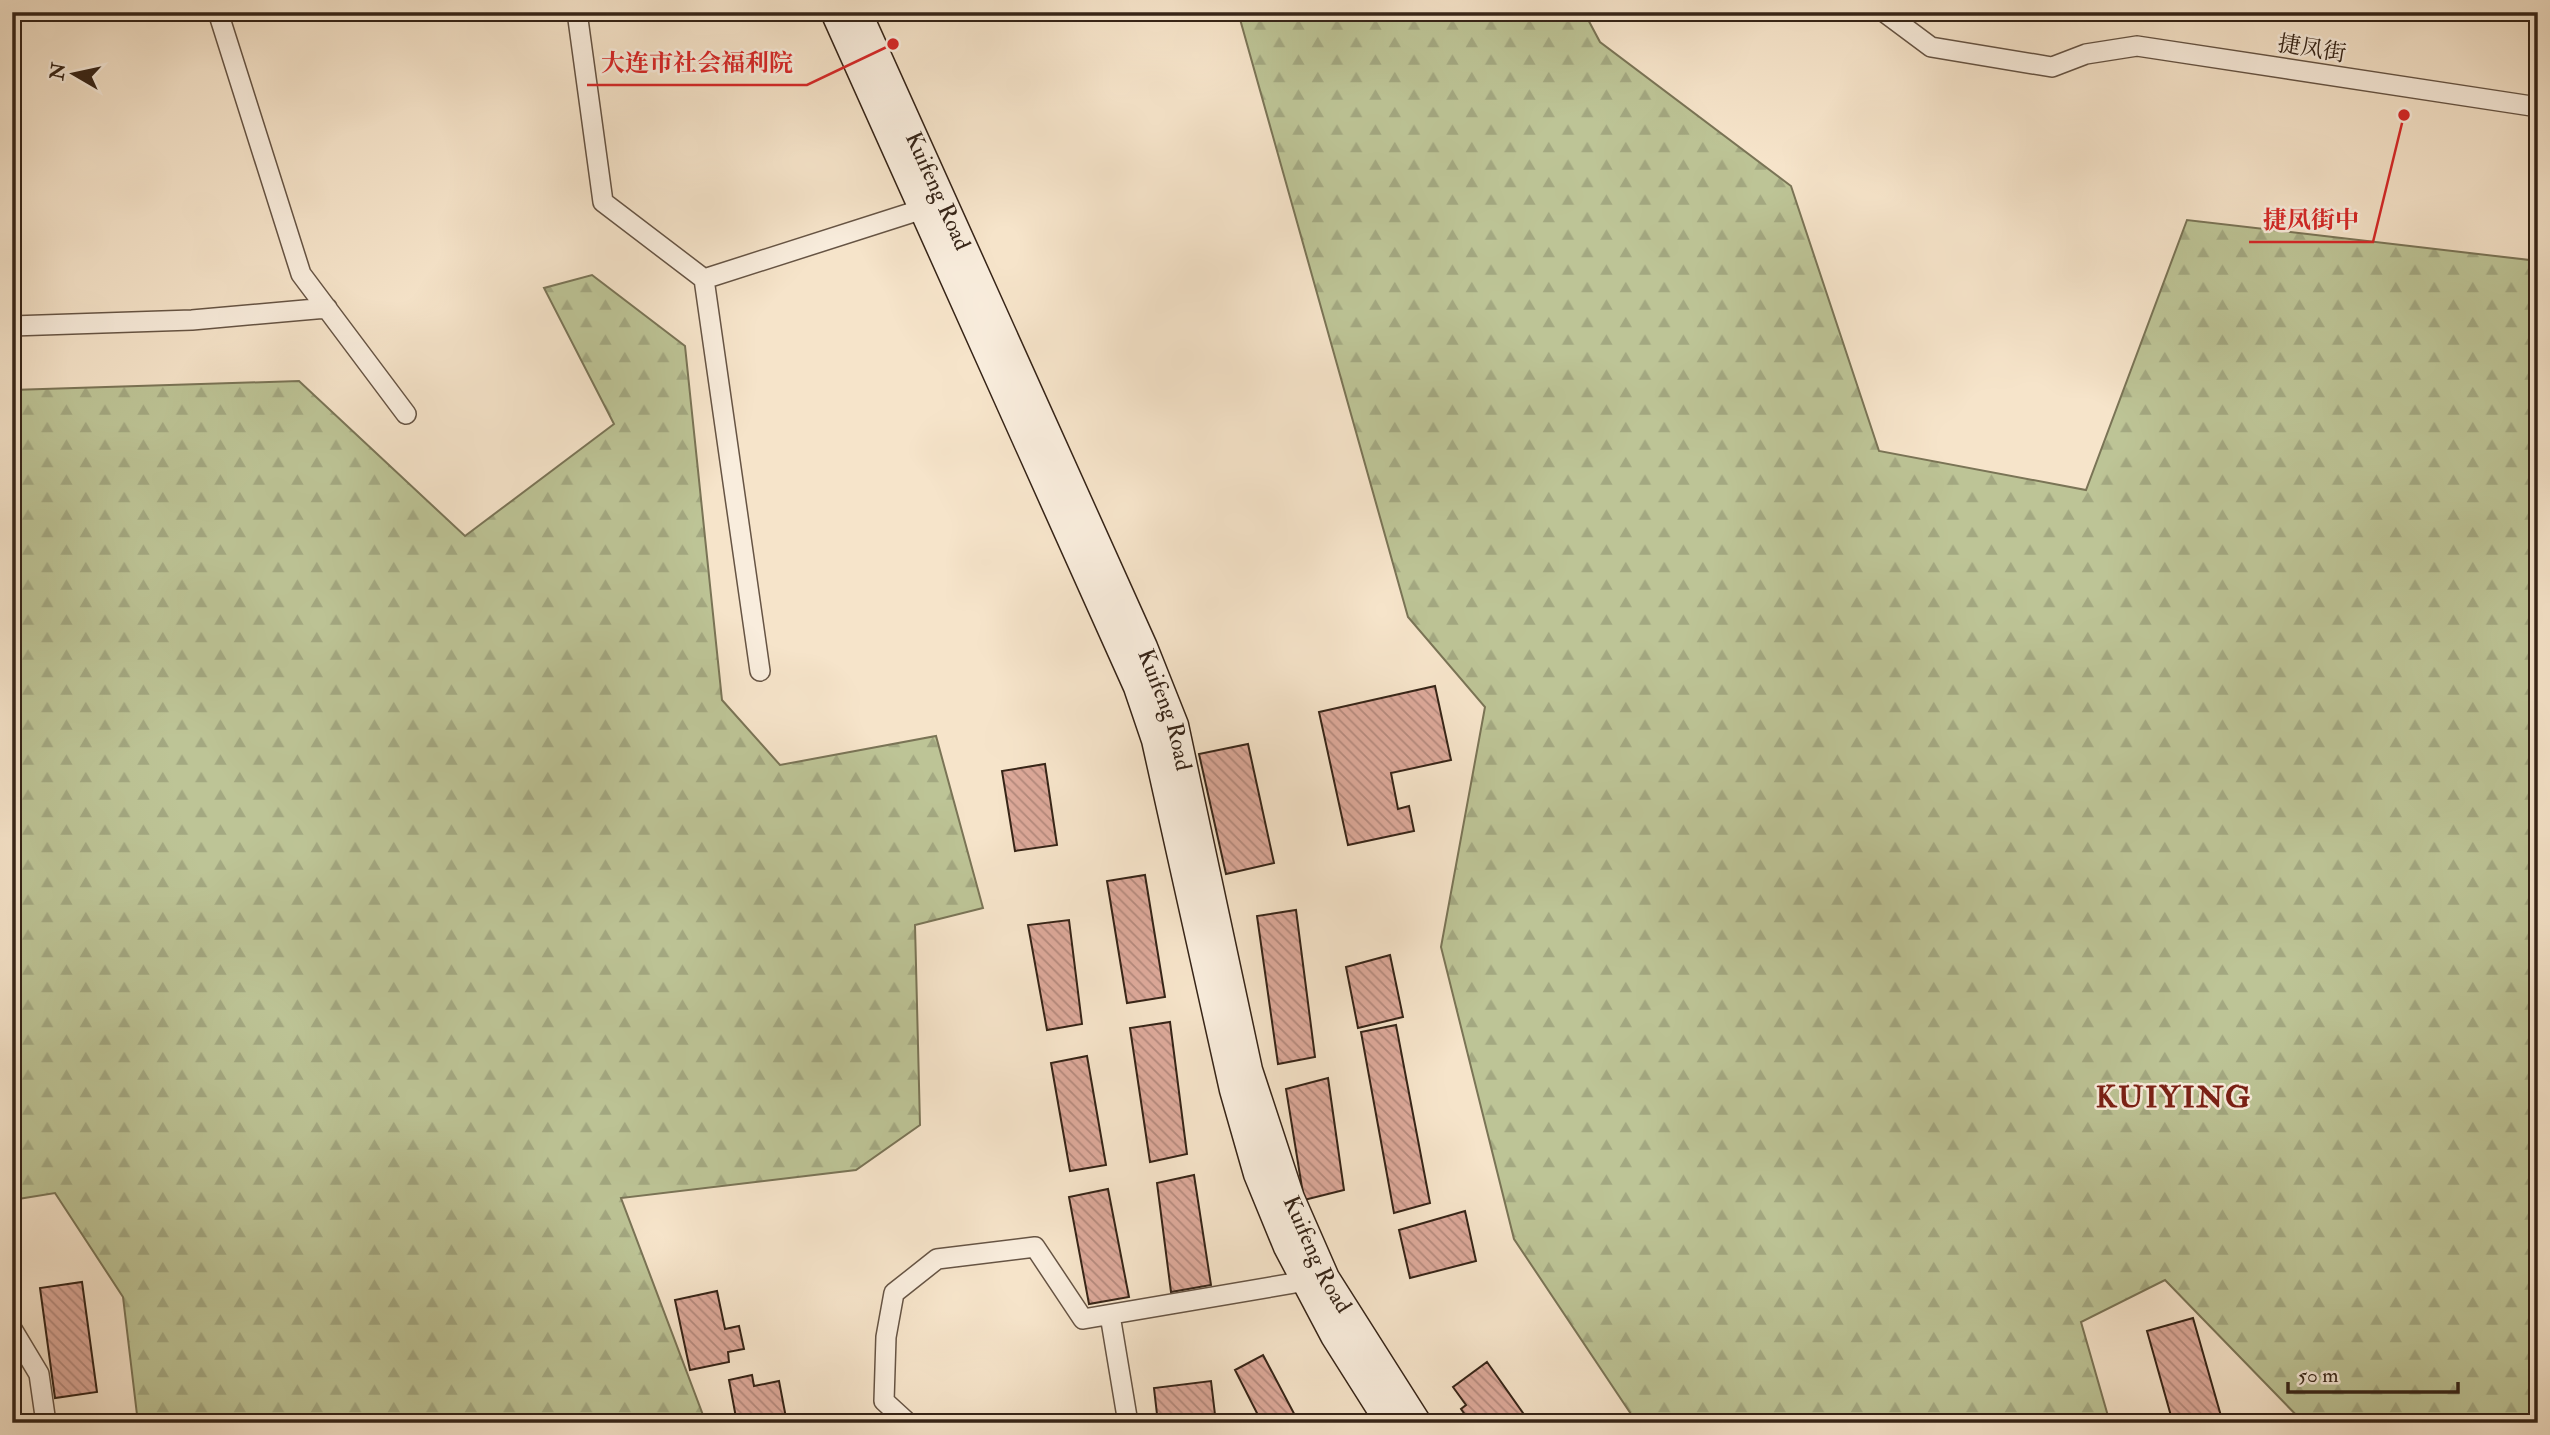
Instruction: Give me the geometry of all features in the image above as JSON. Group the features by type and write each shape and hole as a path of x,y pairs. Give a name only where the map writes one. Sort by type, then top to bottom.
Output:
{"main road":[{"name":"Kuifeng Road","path":"834,12 1137,687 1158,752 1233,1090 1257,1174 1287,1247 1316,1280 1418,1423"},
{"name":"Kuifeng Road","path":"858,12 1144,647 1175,725 1249,1070 1334,1336 1389,1423"}],"street":[{"path":"218,12 301,274 406,414"},
{"path":"577,12 603,202 704,279 760,671"},
{"name":"捷凤街","path":"1884,12 1931,47 2052,67 2086,54 2137,46 2538,107"},
{"path":"704,279 923,209"},
{"path":"12,326 192,320 327,308"},
{"path":"908,1423 884,1401 886,1336 894,1293 937,1259 1035,1247 1083,1320 1316,1280"},
{"path":"1110,1315 1128,1423"},
{"path":"12,1329 39,1374 46,1423"}],"green space":[{"path":"1238,12 1584,12 1600,42 1791,186 1879,451 2086,490 2187,220 2538,261 2538,1423 2304,1423 2165,1280 2081,1322 2110,1423 1637,1423 1514,1239 1441,947 1485,707 1408,617"},
{"path":"592,275 685,346 722,700 780,765 936,736 983,908 915,925 920,1125 856,1170 621,1198 706,1423 138,1423 123,1297 55,1193 12,1200 12,390 299,381 465,536 614,424 544,288"}],"building":[{"path":"1435,686 1451,760 1391,773 1398,809 1409,806 1414,831 1348,845 1319,712"},
{"path":"1248,744 1274,863 1226,874 1199,754"},
{"path":"1045,764 1057,845 1015,851 1002,771"},
{"path":"1145,875 1165,997 1127,1003 1107,881"},
{"path":"1296,910 1315,1057 1278,1064 1257,916"},
{"path":"1069,920 1082,1024 1047,1030 1028,925"},
{"path":"1390,955 1403,1017 1358,1028 1346,967"},
{"path":"1170,1022 1187,1154 1150,1162 1130,1028"},
{"path":"1396,1025 1430,1203 1394,1213 1361,1032"},
{"path":"1087,1056 1106,1165 1070,1171 1051,1063"},
{"path":"1328,1078 1344,1190 1304,1200 1286,1089"},
{"path":"1194,1175 1211,1285 1171,1292 1157,1183"},
{"path":"1108,1189 1129,1297 1089,1304 1069,1197"},
{"path":"1465,1211 1476,1261 1410,1278 1399,1230"},
{"path":"82,1282 97,1392 55,1398 40,1288"},
{"path":"717,1291 725,1329 739,1326 744,1349 728,1352 729,1362 690,1370 675,1300"},
{"path":"2193,1318 2223,1423 2173,1423 2147,1331"},
{"path":"1263,1355 1299,1423 1262,1423 1235,1370"},
{"path":"1487,1362 1530,1423 1471,1423 1461,1409 1466,1405 1453,1387"},
{"path":"752,1375 754,1386 779,1381 787,1423 737,1423 729,1380"},
{"path":"1211,1381 1216,1423 1158,1423 1154,1388"}],"place":[{"name":"大连市社会福利院","path":"893,44"},
{"name":"捷凤街中","path":"2404,115"}],"district":[{"name":"KUIYING","path":"2174,1097"}]}
